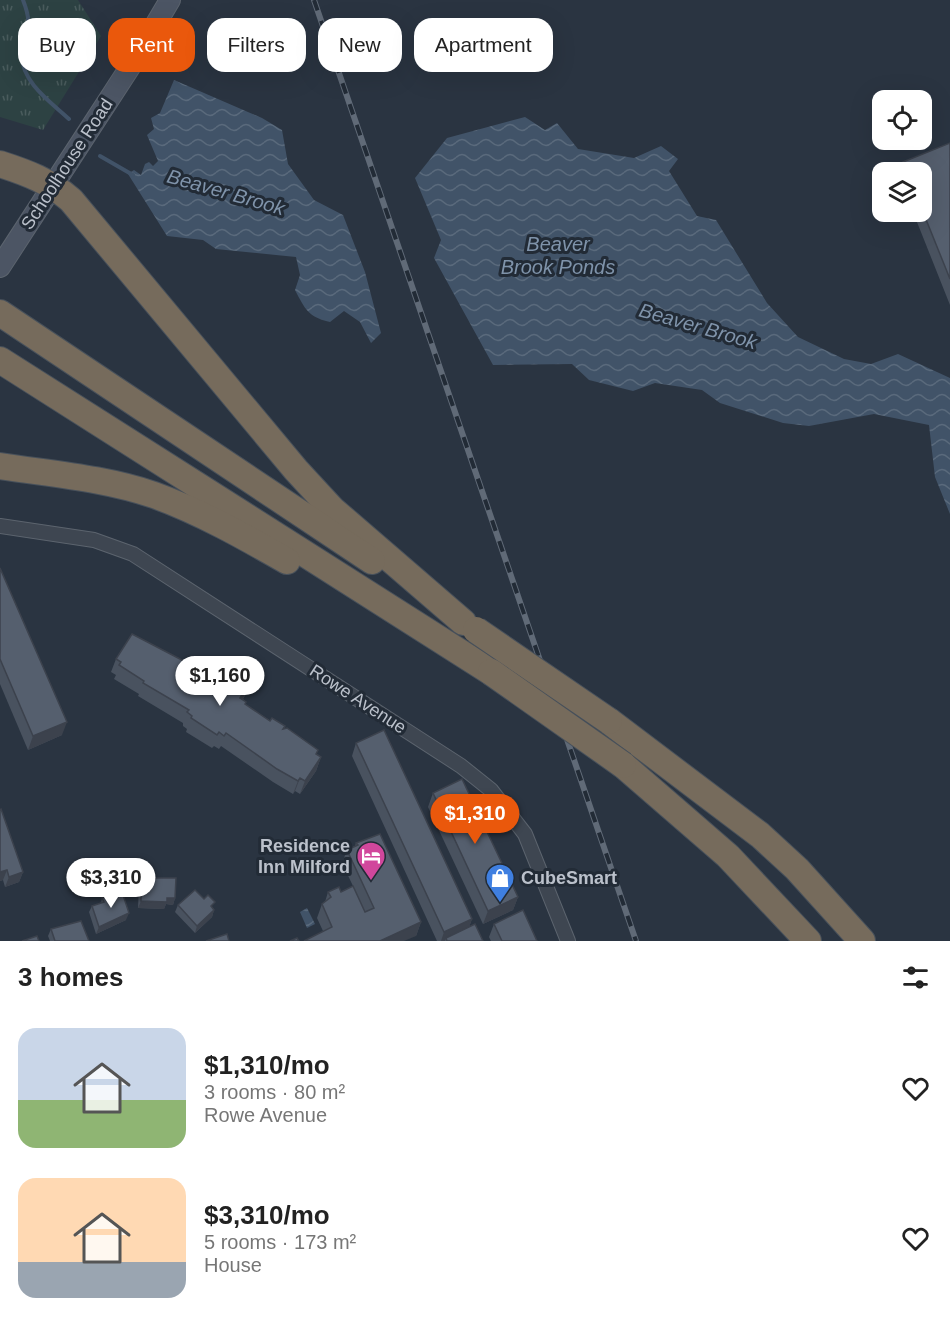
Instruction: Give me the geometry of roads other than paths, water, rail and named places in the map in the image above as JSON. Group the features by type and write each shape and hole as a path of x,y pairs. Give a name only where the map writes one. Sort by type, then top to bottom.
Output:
{"highway":[{"path":"0,164 34,174 54,185 71,200 324,501 470,626"},
{"path":"7,318 609,721 760,835 797,869 862,941"},
{"path":"0,360 491,672 623,765 728,856 808,941"},
{"path":"0,466 100,481 154,495 224,527 354,598 444,642"},
{"path":"609,721 717,811 785,879 841,941"},
{"path":"623,765 766,914 787,941"}],"main road":[{"name":"Schoolhouse Road","path":"0,267 170,0"}],"street":[{"name":"Rowe Avenue","path":"0,526 94,540 133,554 460,766 491,790 525,834 568,941"}],"water":[{"path":"174,80 262,118 282,130 288,164 314,200 343,215 365,272 381,333 371,343 360,322 344,311 330,322 317,318 308,311 295,290 300,275 296,257 216,249 203,240 167,236 128,174 134,170 141,175 145,164 149,162 153,166 158,161 147,135 154,129 151,118 160,113"},
{"name":"Beaver Brook Ponds","path":"525,117 545,130 557,123 578,149 634,158 661,146 678,159 669,171 697,216 716,220 767,303 798,337 844,359 871,364 898,354 950,378 950,514 935,477 929,425 874,414 809,426 783,423 720,403 702,390 655,383 633,391 589,380 572,364 493,365 434,258 441,240 415,178 447,138"},
{"path":"307,908 315,924 307,928 300,912"}],"waterway":[{"name":"Beaver Brook","path":"23,0 28,18 22,55 23,65 32,83 69,119"},
{"name":"Beaver Brook","path":"100,156 133,175"}],"railway":[{"path":"314,0 636,941"}],"place":[{"name":"Residence Inn Milford","path":"371,882"},
{"name":"CubeSmart","path":"500,904"}]}
